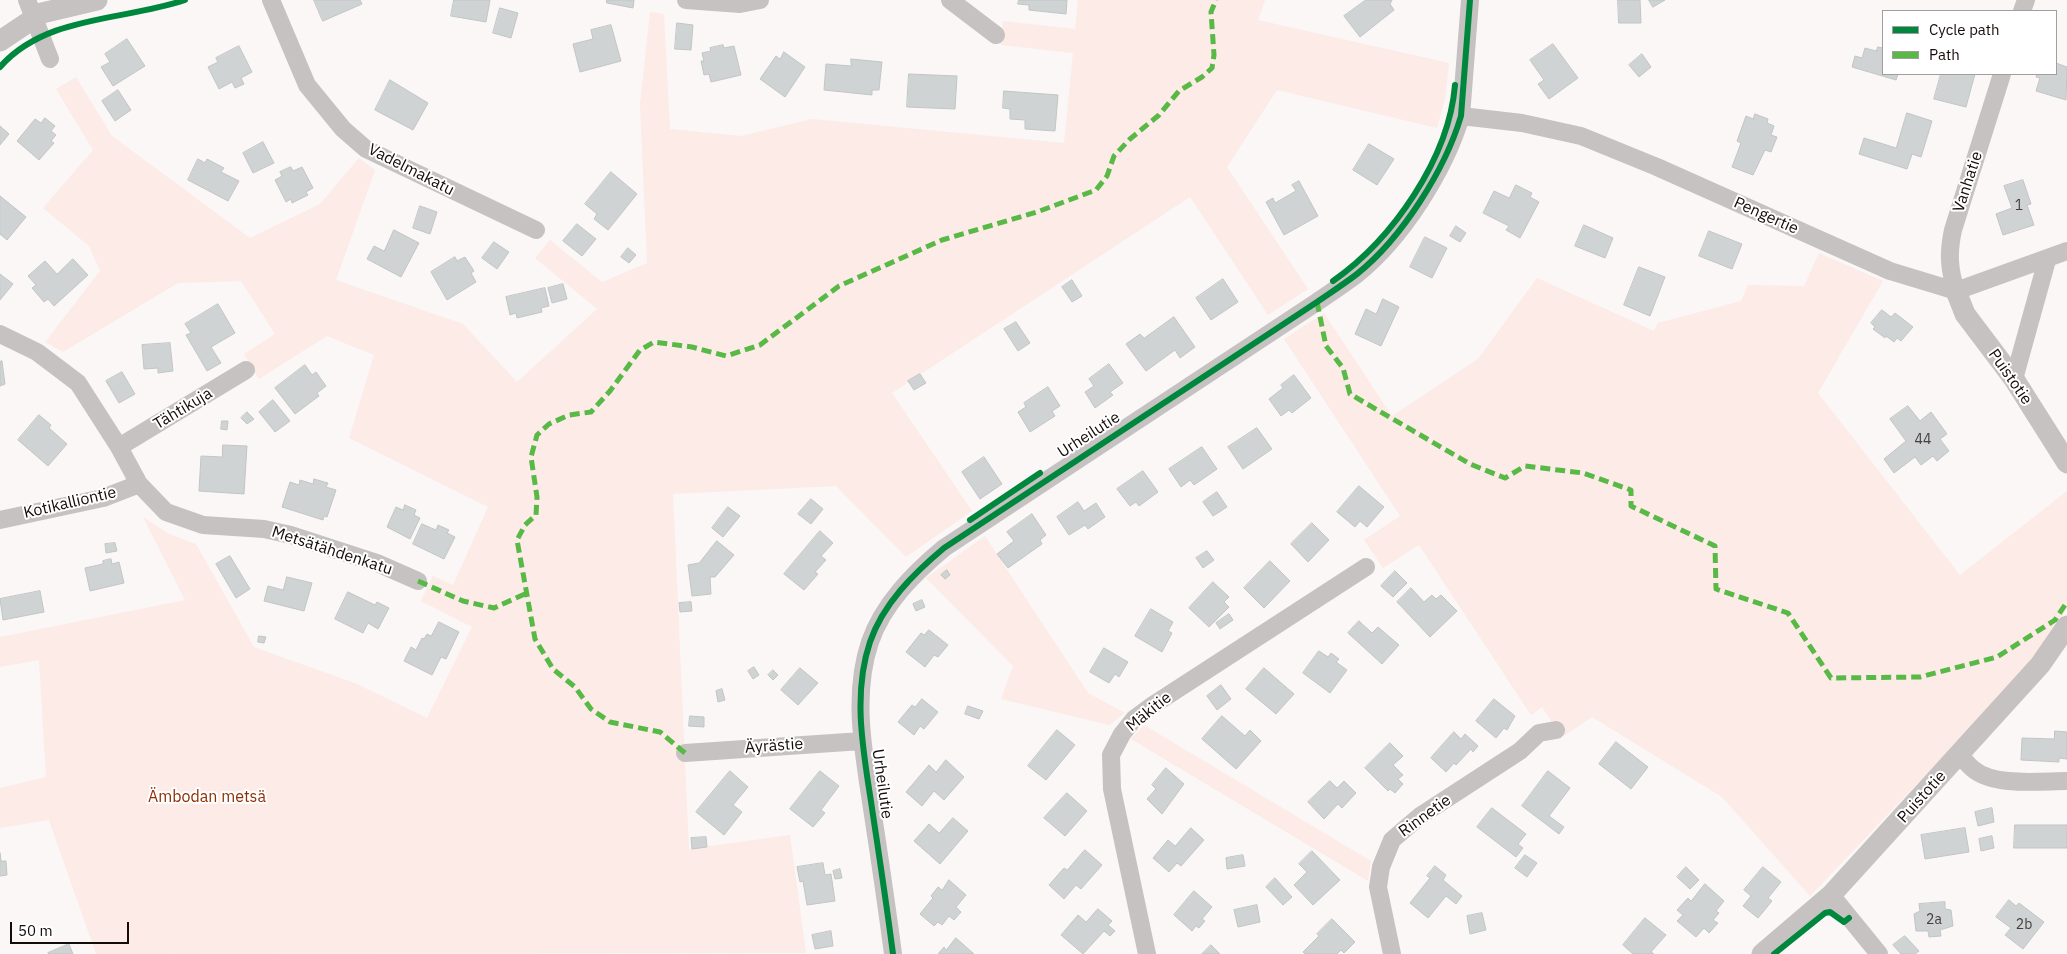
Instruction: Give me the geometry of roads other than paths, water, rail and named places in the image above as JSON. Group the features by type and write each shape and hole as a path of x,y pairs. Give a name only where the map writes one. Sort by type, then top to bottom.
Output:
{"street":[{"path":"30,9 42,13 97,0"},
{"name":"Vadelmakatu","path":"271,0 307,85 348,134 366,149 406,170 536,230"},
{"path":"686,0 740,4 760,0"},
{"path":"950,0 996,35"},
{"name":"Urheilutie","path":"893,954 862,741 862,674 870,642 884,613 918,570 977,524 1358,273 1382,250 1423,194 1453,139 1461,116 1470,0"},
{"path":"0,41 30,9"},
{"path":"30,9 50,59"},
{"name":"Vanhatie","path":"1956,291 1950,271 1948,252 1953,230 2002,75"},
{"name":"Pengertie","path":"1461,116 1522,123 1581,136 1657,167 1890,271 1956,291"},
{"path":"1956,291 2047,260 2067,251"},
{"path":"2014,379 2047,260"},
{"name":"Puistotie","path":"1956,291 1965,314 2014,379 2067,463"},
{"name":"Metsätähdenkatu","path":"0,334 37,352 78,383 119,447 139,484 166,512 203,525 264,529 291,534 377,563 418,581"},
{"name":"Tähtikuja","path":"119,447 246,370"},
{"name":"Kotikalliontie","path":"0,520 103,498 139,484"},
{"name":"Mäkitie","path":"1147,954 1112,789 1111,755 1122,734 1134,719 1153,705 1366,567"},
{"name":"Puistotie","path":"1762,954 1832,894 2040,665 2067,626"},
{"name":"Rinnetie","path":"1392,954 1378,887 1381,867 1392,840 1420,816 1520,751 1539,733 1556,730"},
{"name":"Äyrästie","path":"685,753 862,741"},
{"path":"1960,755 1974,770 1988,777 2010,781 2067,781"},
{"path":"1832,894 1879,954"}],"park label":[{"name":"Ämbodan metsä","path":"207,797"}]}
